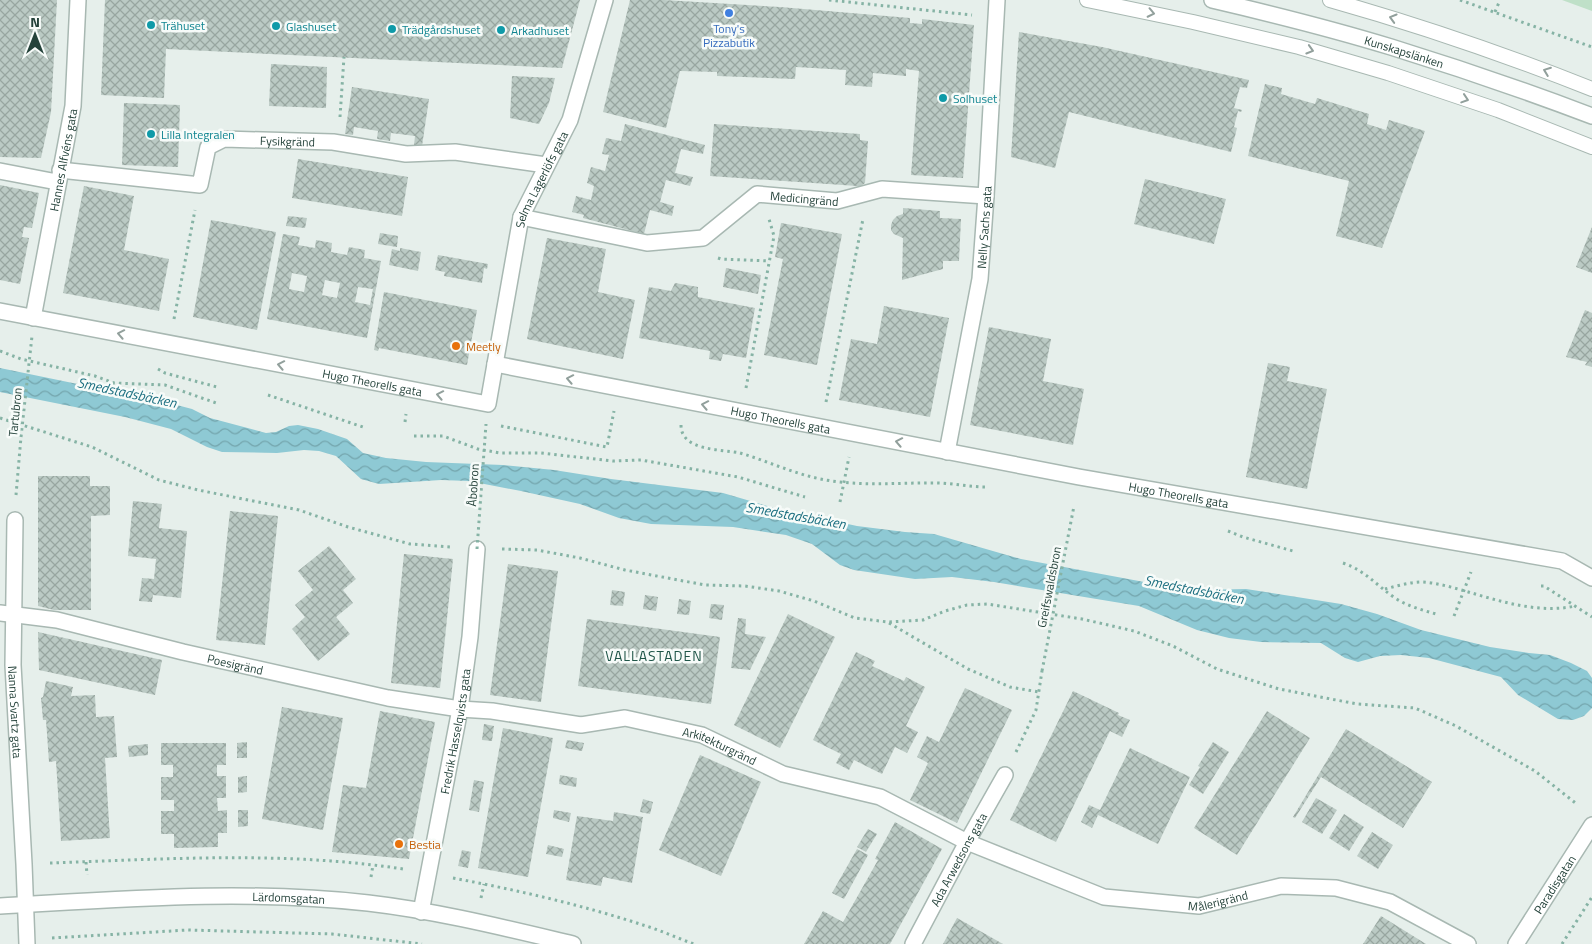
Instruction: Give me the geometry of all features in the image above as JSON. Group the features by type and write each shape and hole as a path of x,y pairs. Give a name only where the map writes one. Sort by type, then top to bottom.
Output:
{"street":[{"name":"Hannes Alfvéns gata","path":"33,318 73,106 78,0"},
{"name":"Selma Lagerlöfs gata","path":"495,364 521,217 570,120 605,0"},
{"name":"Nelly Sachs gata","path":"947,452 980,279 997,0"},
{"name":"Kunskapslänken","path":"1212,0 1390,46 1506,84 1592,116"},
{"name":"Fysikgränd","path":"200,185 208,147 224,139 339,143 406,154 455,152 546,165"},
{"path":"0,171 200,185"},
{"name":"Medicingränd","path":"703,238 757,194 837,201 882,189 986,196"},
{"path":"521,217 648,243 703,238"},
{"name":"Hugo Theorells gata","path":"0,311 488,404 495,364 1079,478 1562,561 1592,578"},
{"name":"Nanna Svartz gata","path":"15,520 7,613 13,665 27,942"},
{"name":"Fredrik Hasselqvists gata","path":"422,912 460,709 470,637 472,548"},
{"name":"Poesigränd","path":"7,613 57,620 183,652 388,698 460,709"},
{"name":"Arkitekturgränd","path":"460,709 492,711 581,725 625,718 702,735 784,774 880,797 967,842"},
{"name":"Ada Arwedsons gata","path":"913,944 1005,775"},
{"name":"Paradisgatan","path":"1516,944 1592,825"},
{"name":"Målerigränd","path":"967,842 1104,898 1199,906 1281,886 1336,888 1390,902 1468,944"},
{"name":"Lärdomsgatan","path":"0,906 172,896 263,896 367,903 510,929 573,944"}],"lane":[{"path":"1087,0 1300,47 1498,110 1592,147"},
{"path":"1330,0 1398,20 1499,54 1592,89"}],"path":[{"path":"829,0 996,17"},
{"path":"1460,0 1592,47"},
{"path":"1495,12 1500,0"},
{"path":"339,143 344,57"},
{"path":"169,343 200,185"},
{"path":"821,427 869,193"},
{"path":"742,412 774,236 767,212 757,194"},
{"path":"703,238 711,254 722,259 769,261"},
{"name":"Tartubron","path":"15,520 17,469 32,336"},
{"path":"0,351 21,359 95,376 114,384 164,385 219,404"},
{"path":"156,368 164,373 217,387"},
{"path":"268,395 363,427"},
{"name":"Åbobron","path":"472,548 486,424 607,446 615,406"},
{"path":"0,418 92,446 158,480 299,510 348,527 410,544 458,547"},
{"path":"680,419 681,432 685,439 695,445 739,453 812,477 844,483 943,483 979,487 992,486"},
{"path":"414,436 444,436 478,449 500,453 541,453 613,461 641,460 738,478 805,497"},
{"path":"840,502 850,452"},
{"name":"Greifswaldsbron","path":"1005,775 1036,710 1074,506"},
{"path":"1227,530 1243,537 1293,551"},
{"path":"472,548 537,550 705,585 745,586 779,591 814,601 855,618 888,622 923,620 967,605 986,604 1082,619 1134,631 1173,646 1217,669 1279,689 1357,704 1415,708 1456,726 1535,771 1585,810"},
{"path":"1343,563 1360,570 1394,597 1406,604 1436,614"},
{"path":"1454,616 1471,572"},
{"path":"1385,589 1422,582 1439,584 1531,606 1562,609 1575,606"},
{"path":"888,622 968,669 1010,687 1039,692"},
{"path":"1562,944 1592,898"},
{"path":"27,942 188,930 332,934 422,944"}],"green space":[{"path":"1562,0 1592,0 1592,11"}],"water":[{"name":"Smedstadsbäcken","path":"0,368 92,387 112,395 122,394 173,404 192,409 210,418 266,433 298,425 318,429 347,439 363,453 386,458 554,470 723,493 774,508 857,526 934,534 1021,559 1171,587 1198,590 1246,589 1341,604 1377,614 1421,630 1490,647 1550,655 1571,663 1587,671 1592,678 1592,708 1584,716 1573,720 1558,719 1518,695 1501,677 1429,658 1401,655 1380,656 1358,662 1345,658 1321,643 1261,642 1229,638 1197,630 1139,606 994,582 952,577 915,579 854,570 840,565 812,544 786,535 733,527 651,524 619,518 580,504 469,481 441,480 379,484 361,479 336,456 319,451 304,450 277,453 222,452 207,447 171,429 125,417 0,392"}],"building":[{"path":"0,0 57,0 51,112 41,158 0,157"},
{"path":"105,0 580,0 562,68 166,49 164,98 101,95"},
{"path":"630,0 664,0 780,7 910,18 910,23 922,24 922,19 974,25 963,178 911,175 919,71 906,69 906,76 873,73 872,87 845,85 846,70 796,67 795,79 717,76 717,72 680,71 666,128 603,112"},
{"path":"1019,32 1102,47 1249,80 1247,88 1240,87 1234,108 1242,110 1241,112 1238,111 1234,127 1237,128 1231,152 1069,112 1055,168 1011,157"},
{"path":"271,64 327,67 326,108 269,106"},
{"path":"512,76 555,78 549,103 539,124 510,118"},
{"path":"1265,84 1282,88 1281,94 1315,104 1317,98 1369,114 1367,124 1386,130 1389,120 1425,131 1382,248 1336,236 1349,181 1248,156"},
{"path":"352,87 429,99 422,146 414,145 415,136 391,133 390,141 377,139 378,131 354,127 353,135 345,134"},
{"name":"Lilla Integralen","path":"124,103 180,105 178,167 122,165"},
{"path":"625,124 705,145 703,154 681,149 675,173 693,177 690,186 666,180 660,202 674,206 672,216 650,210 644,234 583,218 584,215 572,212 576,196 591,200 594,186 587,183 591,167 605,171 609,155 602,154 606,138 621,141"},
{"path":"714,124 860,134 860,140 868,141 865,183 857,186 710,176"},
{"path":"298,159 408,177 402,216 292,198"},
{"path":"1145,179 1226,199 1214,244 1134,224"},
{"path":"0,185 39,193 32,228 24,227 22,237 29,238 20,284 0,280"},
{"path":"84,186 134,196 124,250 169,259 159,311 63,293"},
{"path":"903,208 940,211 940,218 961,219 959,261 943,261 943,269 902,280 903,238 894,234 891,230 891,225 897,216 903,214"},
{"path":"288,216 307,218 305,228 286,226"},
{"path":"211,220 276,232 257,330 193,317"},
{"path":"781,223 842,234 817,365 764,355 783,259 775,257"},
{"path":"1592,227 1592,273 1576,267"},
{"path":"380,233 398,236 397,247 378,244"},
{"path":"283,234 300,237 298,245 315,248 316,240 332,243 331,252 347,255 349,247 365,250 364,258 381,261 367,338 267,319","holes":["292,273 307,276 304,292 289,289","325,280 340,283 337,298 322,295","358,287 373,289 370,305 355,302"]},
{"path":"547,238 606,249 598,292 635,300 623,359 527,339"},
{"path":"400,248 421,252 418,271 389,265 392,249 400,251"},
{"path":"438,255 488,264 487,269 484,268 482,283 444,276 445,272 435,270"},
{"path":"726,268 761,275 758,294 723,287"},
{"path":"675,283 698,287 698,297 755,308 746,358 723,354 721,361 709,359 710,351 639,338 649,287 671,291"},
{"path":"384,292 477,310 467,365 379,348 378,351 374,350"},
{"path":"884,306 949,318 930,417 839,400 851,339 877,344"},
{"path":"1585,310 1592,313 1592,367 1585,365 1587,362 1566,357"},
{"path":"989,327 1051,339 1043,381 1084,389 1073,445 970,425"},
{"path":"1268,363 1290,367 1287,381 1327,389 1307,489 1246,477"},
{"path":"38,476 90,476 90,486 110,486 110,515 91,516 91,610 54,610 38,606"},
{"path":"133,501 162,504 159,528 187,531 181,598 153,595 152,602 139,601 142,578 154,579 156,559 128,556"},
{"path":"230,511 278,516 265,645 216,640"},
{"path":"329,546 356,579 343,590 353,603 336,617 350,634 318,661 292,629 305,617 295,605 313,590 298,571"},
{"path":"404,554 453,559 440,688 391,683"},
{"path":"508,564 558,571 541,702 490,695"},
{"path":"612,590 625,592 623,606 610,605"},
{"path":"645,595 658,597 656,611 643,609"},
{"path":"679,599 691,601 689,615 677,614"},
{"path":"711,604 724,605 722,620 709,618"},
{"path":"788,614 835,637 780,748 734,725"},
{"path":"738,618 746,619 745,634 766,637 750,670 731,668"},
{"path":"587,619 720,637 711,704 578,686"},
{"path":"38,632 162,660 155,695 39,670"},
{"path":"856,652 875,661 872,666 904,681 906,677 925,687 906,726 918,732 907,753 895,747 882,774 854,760 849,770 836,763 841,754 813,740"},
{"path":"46,681 73,687 71,696 95,695 96,717 114,716 117,757 105,758 110,838 61,841 56,761 49,762 46,720 43,720 41,698 43,697"},
{"path":"965,688 1012,710 957,823 910,800 928,763 917,757 927,736 939,742"},
{"path":"1073,691 1130,720 1122,737 1110,731 1056,842 1010,820"},
{"path":"282,707 343,718 323,830 262,819"},
{"path":"380,711 435,722 409,859 332,852 343,785 366,788"},
{"path":"1267,711 1310,738 1237,855 1194,828"},
{"path":"484,724 494,726 492,741 482,740"},
{"path":"503,728 553,738 528,877 478,868"},
{"path":"1346,729 1432,782 1403,828 1321,777 1295,818 1293,817"},
{"path":"567,740 584,743 582,751 565,748"},
{"path":"247,742 247,758 237,758 237,743"},
{"path":"1213,742 1229,752 1203,794 1189,785"},
{"path":"161,743 226,743 226,765 217,765 217,776 226,776 226,798 217,798 218,811 227,810 227,833 218,833 218,847 174,848 174,834 161,834 161,811 174,811 174,800 161,800 161,777 173,777 173,765 161,765"},
{"path":"148,744 148,755 129,757 128,746"},
{"path":"1130,748 1190,777 1158,844 1098,815 1092,828 1081,822 1089,805 1100,810"},
{"path":"700,755 761,782 721,876 659,850"},
{"path":"560,775 577,778 576,787 559,784"},
{"path":"247,776 247,792 238,793 238,777"},
{"path":"474,780 484,782 479,812 469,810"},
{"path":"1316,798 1337,810 1322,834 1302,822"},
{"path":"643,799 653,802 650,814 640,812"},
{"path":"238,810 248,810 248,826 238,827"},
{"path":"554,810 571,813 569,822 553,818"},
{"path":"614,812 643,817 632,883 603,877 601,886 566,880 577,816 613,821"},
{"path":"1344,814 1364,827 1349,851 1329,838"},
{"path":"895,822 942,849 890,944 804,944 823,911 843,922 878,860 875,859"},
{"path":"868,829 877,834 866,852 857,847"},
{"path":"1372,832 1393,845 1378,869 1357,856"},
{"path":"548,845 564,849 562,857 546,854"},
{"path":"857,849 868,855 844,899 832,893"},
{"path":"462,850 471,852 468,868 458,866"},
{"path":"1381,916 1426,944 1363,944"},
{"path":"957,918 1003,944 943,944"}],"place":[{"name":"Tony's Pizzabutik","path":"729,13"},
{"name":"Trähuset","path":"151,25"},
{"name":"Glashuset","path":"276,26"},
{"name":"Trädgårdshuset","path":"392,29"},
{"name":"Arkadhuset","path":"501,30"},
{"name":"Solhuset","path":"943,98"},
{"name":"Lilla Integralen","path":"151,134"},
{"name":"Meetly","path":"456,346"},
{"name":"Bestia","path":"399,844"}],"district":[{"name":"VALLASTADEN","path":"654,655"}]}
